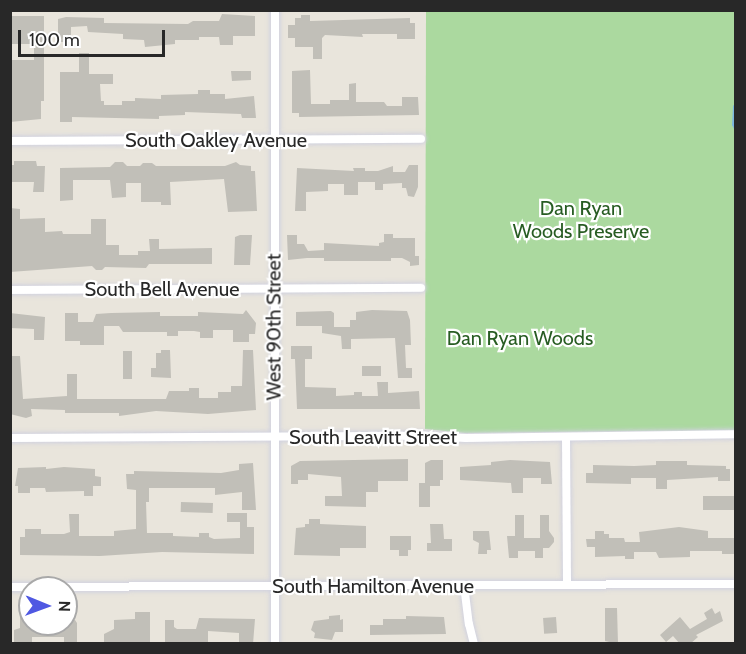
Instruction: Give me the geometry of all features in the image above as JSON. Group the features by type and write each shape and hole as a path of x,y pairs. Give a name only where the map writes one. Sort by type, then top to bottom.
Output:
{"street":[{"name":"West 90th Street","path":"275,10 273,289 275,644"},
{"name":"South Oakley Avenue","path":"10,141 421,139"},
{"name":"South Bell Avenue","path":"10,290 421,288"},
{"name":"South Leavitt Street","path":"10,438 735,434"},
{"path":"566,436 567,585"},
{"name":"South Hamilton Avenue","path":"10,587 735,584"},
{"path":"464,585 474,644"}],"green space":[{"name":"Dan Ryan Woods Preserve","path":"426,11 735,11 735,430 465,433 425,429"}],"building":[{"path":"222,14 255,16 255,36 233,36 233,45 220,45 219,37 199,37 199,40 175,40 175,44 145,47 144,40 123,39 123,34 88,32 87,26 71,27 71,42 58,42 58,19 66,17 104,18 104,23 188,24 193,21 219,21"},
{"path":"301,15 310,15 310,21 410,18 410,23 415,23 415,39 397,39 397,34 362,34 363,37 325,35 322,38 322,59 313,59 313,47 295,47 295,38 288,38 288,25 295,25 295,18 301,18"},
{"path":"10,16 44,16 44,101 41,101 41,119 10,122 10,60 34,60 34,44 10,44"},
{"path":"79,53 89,53 89,74 113,74 113,84 100,84 101,101 104,101 104,105 122,105 122,101 135,101 135,98 161,99 161,95 198,94 198,90 210,90 210,94 225,94 225,99 254,96 256,118 242,118 241,114 185,112 185,115 159,116 159,119 72,117 72,122 60,122 60,72 79,72"},
{"path":"310,70 311,104 330,104 330,100 349,100 349,84 356,83 356,102 384,102 387,106 402,106 402,97 418,97 419,115 299,117 299,113 292,113 292,71"},
{"path":"231,71 251,71 251,80 232,81"},
{"path":"14,161 36,161 37,166 45,166 44,192 33,192 34,182 10,182 10,165 14,165"},
{"path":"115,162 123,162 127,166 152,163 156,166 225,166 236,162 240,165 251,166 251,171 255,171 257,211 228,212 224,179 170,182 171,205 161,205 161,202 141,202 141,183 126,183 126,197 112,198 110,180 73,180 73,200 60,201 60,168 110,167"},
{"path":"409,165 418,165 418,187 414,197 408,196 406,188 402,188 402,183 383,184 383,190 375,190 375,182 358,182 358,195 344,195 344,184 328,184 328,191 306,192 306,211 295,211 297,168 354,171 353,168 365,168 365,171 378,171 393,166 393,172 405,172"},
{"path":"10,208 20,209 20,219 45,218 45,232 91,234 91,219 106,219 106,245 119,245 119,255 138,255 138,251 150,251 149,239 159,239 159,249 212,248 212,264 149,264 146,268 105,267 102,270 96,270 92,266 10,272"},
{"path":"384,234 393,234 393,238 415,238 415,256 419,256 419,265 410,266 410,262 402,258 391,258 391,261 324,261 324,258 288,260 287,235 297,235 297,244 304,244 308,251 324,250 324,243 379,246 379,243 384,242"},
{"path":"252,235 250,265 234,265 235,237"},
{"path":"246,310 256,323 255,334 249,334 249,342 233,342 233,330 213,330 213,338 200,338 200,332 194,331 178,331 178,336 167,336 167,332 123,332 119,326 104,326 104,345 80,345 80,341 65,341 65,313 78,313 78,322 93,322 96,314 160,312 160,316 198,316 198,312 243,314"},
{"path":"331,311 334,313 334,327 350,327 350,320 356,320 356,312 407,311 410,320 411,345 405,345 406,368 412,368 412,378 398,378 395,338 351,339 351,349 342,349 341,336 322,333 322,326 296,326 296,312"},
{"path":"10,313 45,317 44,340 34,340 34,329 10,328"},
{"path":"291,346 312,346 312,359 305,359 305,387 336,388 336,396 362,392 362,396 378,396 377,382 388,382 388,393 419,391 420,409 297,409 295,359 291,359"},
{"path":"161,350 170,350 171,378 151,377 151,368 156,368 156,353 161,353"},
{"path":"243,350 253,350 256,410 208,414 156,411 119,416 119,413 65,413 65,410 31,409 32,416 26,418 10,414 10,356 20,356 23,399 67,396 67,374 77,374 77,399 166,399 169,391 189,391 189,388 199,388 199,398 218,398 218,392 231,392 231,386 242,386"},
{"path":"123,351 132,351 132,379 123,379"},
{"path":"362,366 381,366 381,376 362,376"},
{"path":"408,459 408,481 378,481 378,492 366,492 366,507 325,506 325,496 342,496 341,477 308,474 308,480 298,480 298,484 291,484 291,466 300,461"},
{"path":"431,460 443,460 443,480 440,480 440,486 430,486 430,507 419,507 419,483 425,483 425,463"},
{"path":"510,460 550,462 552,484 541,484 541,478 523,478 523,493 512,493 511,483 460,480 460,467 491,465 491,462"},
{"path":"656,461 687,461 687,465 726,466 726,469 730,469 730,481 718,481 718,477 667,480 667,489 656,489 656,478 631,478 631,484 586,483 586,473 593,473 593,465 656,465"},
{"path":"253,463 256,510 242,510 242,492 215,495 215,488 149,488 149,502 146,502 147,533 173,533 173,536 199,537 199,533 209,533 209,537 214,539 240,538 240,522 227,522 227,513 247,513 247,527 254,527 254,554 162,552 100,556 20,555 20,537 25,537 25,529 41,529 41,534 70,532 69,514 79,514 79,536 114,536 114,531 136,529 136,490 127,489 126,474 134,474 134,471 221,473 239,470 239,464"},
{"path":"46,467 46,469 64,467 95,469 95,476 101,477 101,486 93,486 93,496 84,496 84,491 46,492 45,488 30,488 30,493 18,493 18,486 15,486 18,468"},
{"path":"703,496 735,496 735,510 703,510"},
{"path":"181,502 213,503 213,513 181,512"},
{"path":"515,515 524,515 524,538 540,538 540,515 549,515 549,531 554,542 549,548 543,548 543,558 535,558 535,551 518,551 518,558 509,558 507,536 515,536"},
{"path":"309,519 320,519 320,524 366,526 366,548 340,548 340,556 294,555 296,528 305,527 305,524 309,524"},
{"path":"430,524 443,524 444,539 452,539 452,551 427,551 427,543 431,543"},
{"path":"679,527 708,531 708,538 735,538 735,554 722,554 722,551 690,551 690,557 659,558 656,552 634,552 634,559 625,559 625,556 595,557 595,547 587,547 586,539 595,539 595,531 604,531 604,534 609,534 609,538 624,538 625,542 640,542 639,532"},
{"path":"473,531 489,531 491,550 487,550 487,554 478,554 479,543 473,540"},
{"path":"390,536 411,536 411,550 408,550 408,556 399,556 399,550 390,550"},
{"path":"605,608 617,608 618,644 605,641"},
{"path":"712,608 715,614 720,611 723,621 696,635 698,637 690,644 680,644 673,636 666,642 660,635 680,617 690,629 707,619 704,613"},
{"path":"135,612 150,612 150,642 104,644 104,634 114,629 114,620 135,619"},
{"path":"340,615 340,620 343,619 343,632 335,632 332,640 314,638 315,633 311,630 314,621"},
{"path":"406,616 444,617 446,634 370,635 370,625 383,625 383,619 406,619"},
{"path":"556,617 557,633 544,634 543,618"},
{"path":"199,618 255,619 253,644 239,644 239,633 208,631 208,644 165,644 165,620 174,620 174,627 177,629 196,629"},
{"path":"18,629 18,636 77,636 77,644 64,644 64,637 32,637 32,644 14,644 14,630"}],"waterway":[{"path":"734,106 733,124 736,130"}],"park label":[{"name":"Dan Ryan Woods","path":"520,338"}]}
